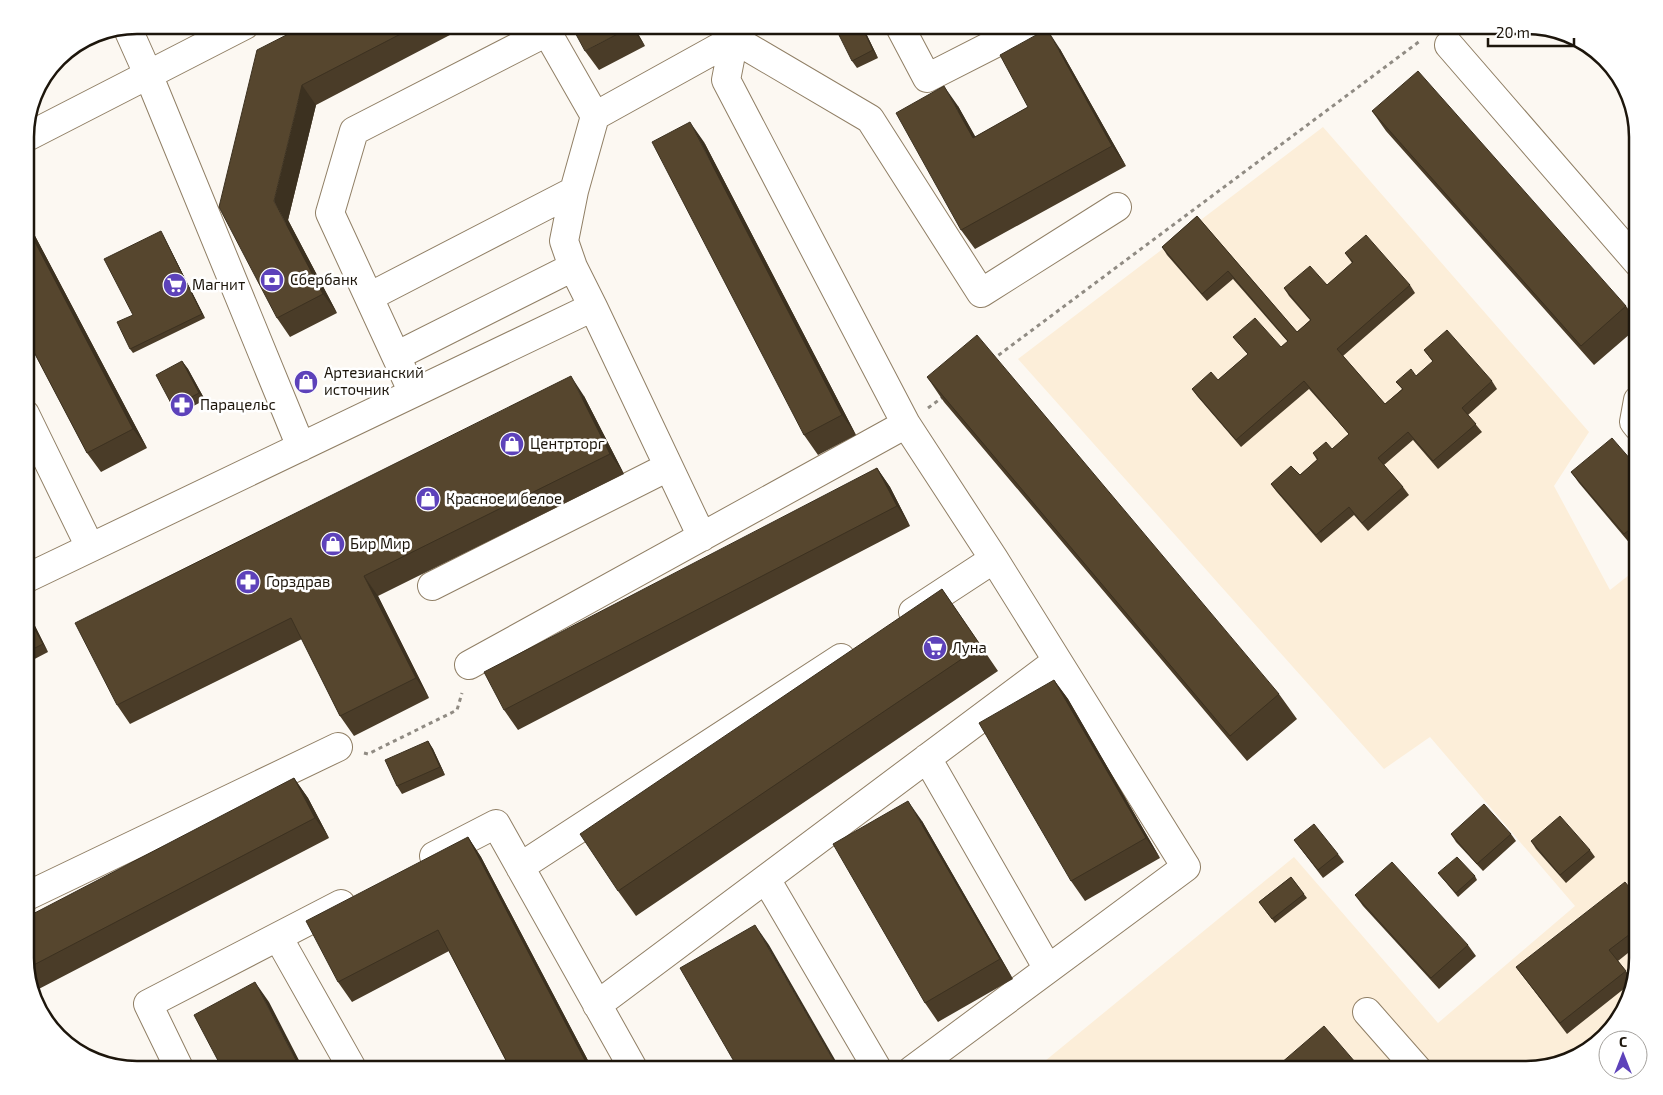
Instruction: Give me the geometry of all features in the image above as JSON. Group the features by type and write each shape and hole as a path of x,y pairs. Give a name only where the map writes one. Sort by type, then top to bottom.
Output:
{"lane":[{"path":"130,34 300,447"},
{"path":"34,133 227,34"},
{"path":"413,393 330,213 354,131 543,34"},
{"path":"548,34 595,116"},
{"path":"702,537 592,308 564,241 574,191 595,116 728,34"},
{"path":"731,34 726,80 906,424 994,560 1186,867 924,1061"},
{"path":"734,34 870,119 980,294 1118,207"},
{"path":"904,34 927,78 1013,34"},
{"path":"1437,41 1629,253"},
{"path":"369,297 574,191"},
{"path":"396,356 573,266"},
{"path":"34,575 592,308"},
{"path":"468,665 906,424"},
{"path":"34,433 90,548"},
{"path":"432,586 668,467"},
{"path":"894,624 994,560"},
{"path":"520,867 861,646"},
{"path":"597,1005 1057,661"},
{"path":"34,893 338,747"},
{"path":"927,758 1048,969"},
{"path":"409,869 496,824 629,1061"},
{"path":"766,879 873,1061"},
{"path":"176,1061 148,1004 365,892"},
{"path":"278,937 348,1061"},
{"path":"1367,1012 1410,1061"}],"path":[{"path":"986,364 1437,41"},
{"path":"906,424 946,394"},
{"path":"338,747 368,754 458,710 468,665"}],"shaded area":[{"path":"1323,127 1589,432 1554,486 1610,590 1629,575 1629,958 1624,992 1612,1016 1594,1036 1584,1044 1566,1053 1540,1060 1045,1061 1294,857 1438,1023 1575,906 1430,737 1384,769 1018,359"}],"building":[{"path":"288,34 401,34 302,85 274,201 323,294 277,318 219,207 257,50"},
{"path":"576,34 618,34 585,51"},
{"path":"838,34 865,34 873,50 852,61"},
{"path":"1038,34 1050,34 1112,146 961,230 896,113 944,86 973,138 1028,107 1000,55"},
{"path":"1418,71 1626,306 1581,346 1372,111"},
{"path":"690,122 842,415 804,435 652,142"},
{"path":"1197,216 1297,332 1311,320 1284,288 1310,266 1327,285 1353,262 1345,253 1366,235 1410,285 1337,349 1385,404 1403,389 1396,382 1411,369 1416,376 1433,361 1424,350 1447,330 1492,381 1462,408 1476,424 1433,461 1408,432 1378,458 1403,487 1362,523 1349,507 1316,535 1271,484 1291,466 1300,475 1318,459 1313,453 1326,442 1332,449 1349,434 1304,381 1236,440 1192,389 1211,372 1218,380 1248,354 1233,337 1255,318 1281,347 1288,341 1228,271 1202,294 1162,247"},
{"path":"161,231 202,314 130,349 117,322 133,315 104,259"},
{"path":"34,240 133,429 87,453 34,352"},
{"path":"977,335 1279,694 1230,736 927,377"},
{"path":"182,361 199,393 173,407 156,375"},
{"path":"571,376 610,454 364,576 416,678 340,716 291,618 117,705 75,623"},
{"path":"1612,438 1629,458 1629,530 1624,534 1571,472"},
{"path":"877,468 897,506 504,710 484,672"},
{"path":"942,589 981,646 618,891 580,834"},
{"path":"34,628 43,644 34,648"},
{"path":"1054,680 1146,838 1071,881 979,723"},
{"path":"428,741 440,767 397,786 385,760"},
{"path":"294,778 315,818 34,965 34,913"},
{"path":"908,801 1000,959 925,1003 833,844"},
{"path":"1484,804 1511,834 1477,864 1451,834"},
{"path":"1560,816 1590,850 1560,875 1531,841"},
{"path":"1314,824 1338,854 1318,870 1294,840"},
{"path":"468,837 585,1061 506,1061 438,930 338,982 306,921"},
{"path":"1457,857 1475,876 1456,893 1438,873"},
{"path":"1392,862 1468,945 1431,978 1355,895"},
{"path":"1291,877 1304,894 1272,919 1259,902"},
{"path":"1625,882 1629,887 1629,935 1609,950 1626,971 1560,1023 1516,967"},
{"path":"755,925 834,1061 734,1061 680,968"},
{"path":"255,982 296,1061 218,1061 194,1015"},
{"path":"1324,1026 1354,1061 1283,1061"}],"place":[{"name":"Сбербанк","path":"272,280"},
{"name":"Магнит","path":"175,285"},
{"name":"Артезианский источник","path":"306,382"},
{"name":"Парацельс","path":"182,405"},
{"name":"Центрторг","path":"512,444"},
{"name":"Красное и белое","path":"428,499"},
{"name":"Бир Мир","path":"333,544"},
{"name":"Горздрав","path":"248,582"},
{"name":"Луна","path":"935,648"}]}
